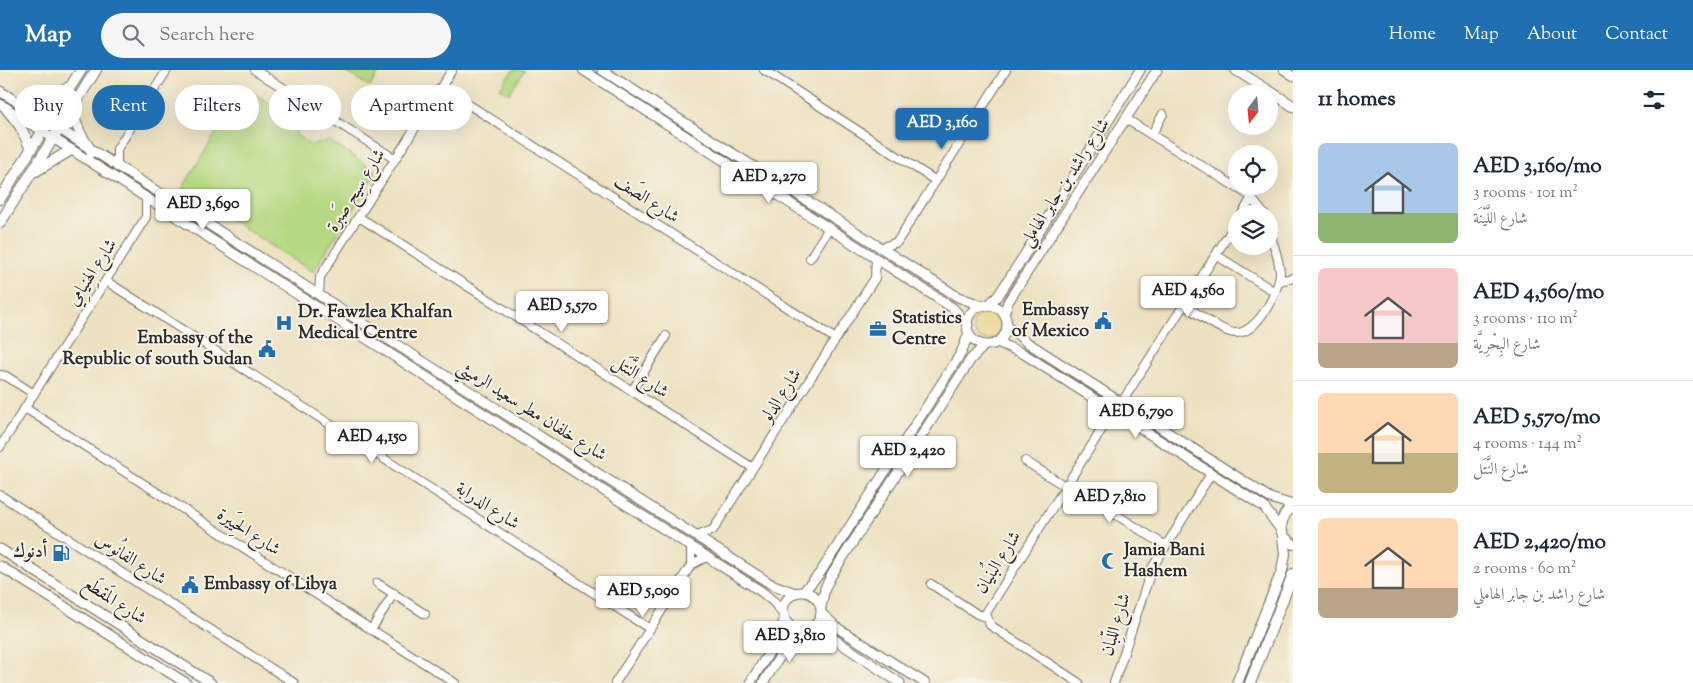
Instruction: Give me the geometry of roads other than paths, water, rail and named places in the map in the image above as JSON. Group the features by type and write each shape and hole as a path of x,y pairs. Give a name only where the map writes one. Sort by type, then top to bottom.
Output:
{"main road":[{"path":"72,85 81,70"},
{"path":"82,93 96,70"},
{"path":"1236,70 1293,106"},
{"path":"3,106 20,126 31,149"},
{"path":"0,198 43,130"},
{"path":"0,223 58,130"},
{"path":"78,130 94,153"},
{"path":"29,176 48,162 71,150"},
{"path":"1237,683 1282,571 1285,554 1282,533 1283,516 1293,505"},
{"path":"1282,533 1293,544"},
{"path":"1250,683 1293,574"}],"street":[{"path":"117,167 117,149 167,70"},
{"path":"255,70 395,159"},
{"name":"شارع سِيح صَبرة","path":"442,85 452,70"},
{"path":"582,70 953,308 976,341 985,345"},
{"path":"602,70 958,297 999,310 1004,314 1007,325 1005,335 998,342 985,345 971,359 831,576 825,588 817,623 806,629 786,647 763,683"},
{"path":"764,70 936,181"},
{"path":"899,260 898,242 1006,70"},
{"name":"شارع راشد بن جابر الهاملي","path":"985,306 998,296 1140,70"},
{"name":"شارع راشد بن جابر الهاملي","path":"1004,314 1008,302 1157,70"},
{"path":"1284,70 1293,76"},
{"name":"شارع خلفان مطر سعيد الرميثي","path":"0,92 15,101"},
{"name":"شارع خلفان مطر سعيد الرميثي","path":"3,106 15,112"},
{"name":"شارع الصَف","path":"472,107 836,339"},
{"path":"1152,134 1163,114"},
{"path":"1126,118 1252,197 1258,205"},
{"name":"شارع خلفان مطر سعيد الرميثي","path":"49,130 94,153 195,216 771,584 799,592"},
{"name":"شارع سِيح صَبرة","path":"303,286 320,277 414,130"},
{"name":"شارع خلفان مطر سعيد الرميثي","path":"55,134 71,150 769,597 784,617"},
{"path":"94,153 117,149"},
{"path":"1247,205 1252,197"},
{"path":"146,198 146,217"},
{"path":"814,219 820,209"},
{"path":"146,217 154,212 165,210"},
{"path":"189,225 194,223 195,216"},
{"name":"شارع الهِنيامِي","path":"0,447 146,217"},
{"name":"شارع النَّتَل","path":"359,217 752,468"},
{"path":"810,258 829,228"},
{"path":"1122,402 1228,236"},
{"path":"881,248 898,242"},
{"path":"1216,255 1275,292"},
{"path":"1184,305 1229,332 1238,333 1246,331 1253,325 1275,292 1279,281 1279,264 1276,255"},
{"name":"شارع الدلو","path":"875,278 876,258"},
{"name":"شارع الدلو","path":"713,530 875,278 892,268"},
{"name":"شارع سِيح صَبرة","path":"319,295 320,277"},
{"path":"1279,281 1293,278"},
{"name":"شارع الدرابة","path":"106,281 650,629"},
{"path":"750,683 776,643 784,617 786,600 799,592 820,573 961,353 973,312 985,306"},
{"path":"1007,325 1025,341 1270,498 1293,505"},
{"path":"632,391 666,336"},
{"path":"998,342 1024,354 1264,507 1282,533"},
{"path":"0,375 6,376 34,394"},
{"name":"شارع الحِيَيرة","path":"25,408 455,683"},
{"name":"شارع البُنيان","path":"1079,683 990,624 986,616 988,608 1102,429"},
{"path":"888,448 896,453"},
{"path":"1025,461 1166,546"},
{"name":"شارع اللِّبان","path":"1114,683 1145,585 1166,546 1211,474"},
{"name":"شارع الفانُوس","path":"0,495 294,683"},
{"path":"643,516 649,506"},
{"path":"697,536 713,530 714,547"},
{"path":"691,546 691,565"},
{"name":"شارع المَقطَع","path":"0,549 211,683"},
{"path":"615,683 691,565 706,556"},
{"name":"شارع المَقطَع","path":"0,566 186,683"},
{"path":"377,583 424,614"},
{"path":"931,584 978,614 986,616"},
{"path":"799,592 815,596 821,610 839,629 924,683"},
{"path":"371,630 394,593"},
{"path":"784,617 792,627 806,629 834,639 900,683"}],"place":[{"name":"Embassy of Mexico","path":"1103,321"},
{"name":"Dr. Fawzlea Khalfan Medical Centre","path":"284,323"},
{"name":"Statistics Centre","path":"878,329"},
{"name":"Embassy of the Republic of south Sudan","path":"267,349"},
{"name":"أدنوك","path":"61,553"},
{"name":"Jamia Bani Hashem","path":"1110,561"},
{"name":"Embassy of Libya","path":"190,585"}]}
